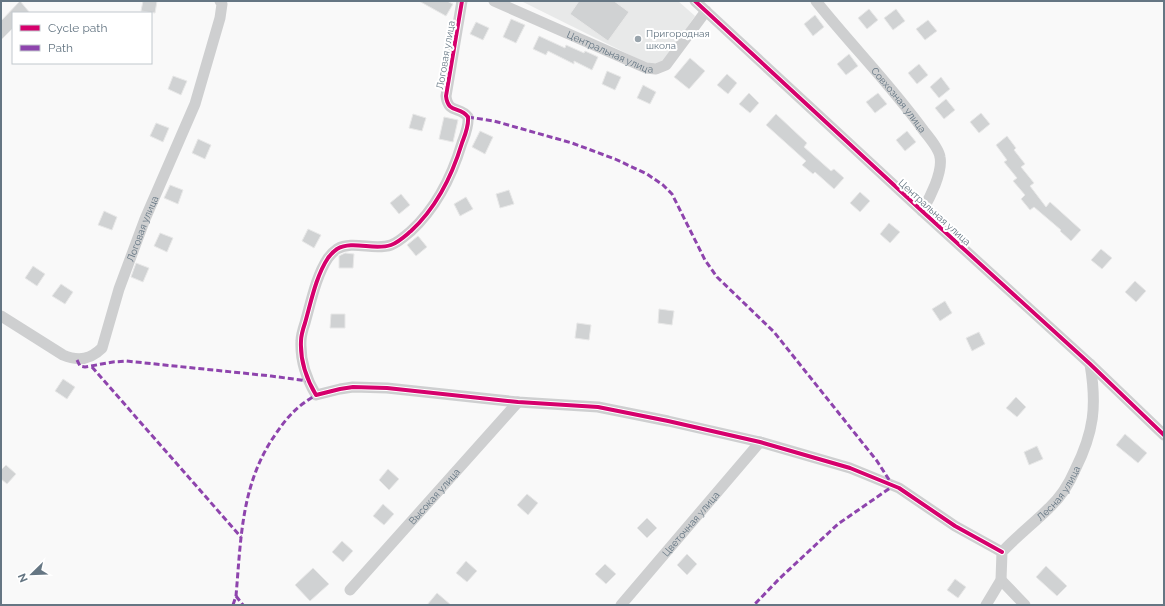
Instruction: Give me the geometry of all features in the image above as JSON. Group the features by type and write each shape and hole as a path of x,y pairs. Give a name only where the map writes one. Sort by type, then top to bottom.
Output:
{"street":[{"name":"Логовая улица","path":"1,316 64,355 77,360 84,359 97,353 102,348 119,289 143,226 196,104 220,18 222,4 220,1"},
{"name":"Логовая улица","path":"462,1 446,96 447,102 451,108 464,113 468,117 467,126 455,164 439,196 426,215 398,242 386,246 342,247 332,253 328,258 319,277 300,339 302,363 308,381 316,395 340,389 364,387 518,402"},
{"name":"Центральная улица","path":"494,1 646,68 656,69 666,65 706,11"},
{"name":"Центральная улица","path":"695,1 1090,364 1164,435"},
{"name":"Совхозная улица","path":"816,1 912,114 940,156 939,172 932,193 922,211"},
{"name":"Лесная улица","path":"1002,552 1019,534 1050,508 1071,479 1083,454 1090,432 1094,406 1093,382 1090,364"},
{"path":"518,402 598,407 668,421 760,442 850,468 874,477 899,488 955,526 1002,552 1001,580 986,605"},
{"name":"Высокая улица","path":"350,590 518,402"},
{"name":"Цветочная улица","path":"620,605 760,442"},
{"path":"1001,580 1025,605"}],"shaded area":[{"name":"Пригородная школа","path":"521,1 678,1 695,16 664,61 650,65"}],"building":[{"path":"20,1 29,12 12,12 12,29 1,40 1,21"},
{"path":"143,1 157,1 155,13 141,11"},
{"path":"419,1 447,1 453,4 446,16"},
{"path":"579,1 614,1 629,12 608,41 570,14"},
{"path":"869,9 878,20 867,29 858,18"},
{"path":"896,9 905,21 893,30 884,18"},
{"path":"815,15 824,27 813,36 804,24"},
{"path":"511,19 525,25 516,43 503,37"},
{"path":"928,20 937,31 925,40 916,29"},
{"path":"476,22 489,28 483,40 470,34"},
{"path":"539,36 565,48 566,45 598,57 592,70 574,61 574,64 548,51 546,55 533,49"},
{"path":"849,54 858,66 846,75 837,64"},
{"path":"690,58 705,71 689,89 674,77"},
{"path":"919,64 928,75 917,84 908,73"},
{"path":"607,71 621,77 615,90 602,84"},
{"path":"727,74 737,83 728,94 717,85"},
{"path":"173,76 187,81 181,95 168,89"},
{"path":"941,77 950,89 939,98 930,87"},
{"path":"643,85 656,92 650,104 637,98"},
{"path":"749,93 759,103 750,113 739,104"},
{"path":"878,93 887,104 875,113 866,102"},
{"path":"946,99 955,110 944,119 935,108"},
{"path":"981,113 990,124 979,133 970,122"},
{"path":"413,114 426,118 422,131 409,128"},
{"path":"776,114 807,143 804,147 831,171 834,169 844,178 834,189 815,172 813,174 802,165 806,161 766,125"},
{"path":"444,117 458,120 453,142 439,139"},
{"path":"156,123 169,128 163,142 150,136"},
{"path":"480,131 493,137 485,154 472,147"},
{"path":"907,131 916,142 905,151 896,140"},
{"path":"1007,136 1016,148 1014,150 1025,164 1021,167 1034,183 1030,186 1046,207 1050,202 1081,230 1071,241 1060,231 1061,230 1034,207 1030,210 1021,199 1025,195 1013,181 1017,178 1004,162 1007,160 996,145"},
{"path":"198,139 211,145 205,159 192,153"},
{"path":"170,185 183,190 178,204 164,198"},
{"path":"509,190 514,204 500,208 496,194"},
{"path":"860,192 870,201 860,212 850,203"},
{"path":"401,194 410,205 399,214 390,203"},
{"path":"466,197 473,209 460,216 454,204"},
{"path":"104,211 117,217 112,230 98,225"},
{"path":"889,223 900,232 890,243 880,234"},
{"path":"308,229 321,235 314,248 302,241"},
{"path":"160,233 173,238 167,252 154,246"},
{"path":"418,236 427,247 416,256 407,245"},
{"path":"1101,249 1112,258 1102,269 1091,260"},
{"path":"345,253 354,254 353,268 339,268 339,256"},
{"path":"136,263 149,268 143,282 131,277"},
{"path":"33,266 45,274 37,286 25,278"},
{"path":"1135,281 1146,291 1136,302 1125,292"},
{"path":"61,284 73,292 65,304 52,296"},
{"path":"945,301 952,313 940,321 932,309"},
{"path":"659,309 674,311 672,325 658,323"},
{"path":"331,314 345,314 345,328 330,328"},
{"path":"577,323 591,325 589,340 575,338"},
{"path":"979,332 985,344 972,351 966,338"},
{"path":"63,379 75,387 67,399 55,391"},
{"path":"1016,397 1026,407 1017,417 1006,408"},
{"path":"1125,434 1147,453 1138,463 1116,445"},
{"path":"1037,446 1043,459 1029,465 1024,452"},
{"path":"6,465 16,474 7,484 1,479 1,470"},
{"path":"388,469 399,479 389,490 379,480"},
{"path":"527,494 538,503 528,515 517,505"},
{"path":"383,504 394,514 384,525 373,516"},
{"path":"647,518 657,528 647,538 637,528"},
{"path":"342,541 353,551 343,562 332,552"},
{"path":"687,554 697,564 687,575 677,565"},
{"path":"466,561 477,571 467,582 456,573"},
{"path":"605,564 616,574 606,584 595,574"},
{"path":"1046,566 1067,586 1057,596 1036,577"},
{"path":"313,568 329,584 310,601 295,585"},
{"path":"955,579 966,587 958,598 947,590"},
{"path":"437,593 451,605 427,605"}],"marked path":[{"path":"468,117 494,121 572,143 615,159 647,174 663,185 672,194 705,260 717,277 774,332 877,461 893,486 838,524 779,579 754,605"},
{"path":"77,360 80,366 85,367 126,361 308,381"},
{"path":"92,367 241,537"},
{"path":"233,605 236,596 239,554 245,512 255,473 264,454 284,422 293,412 316,395"},
{"path":"236,596 243,605"}],"cycle path":[{"path":"462,1 446,96 447,102 452,108 468,117 468,124 458,155 448,179 435,202 420,222 402,239 394,244 384,247 357,245 343,246 332,253 328,258 317,281 301,339 304,369 316,395 353,387 387,388 518,402 598,407 760,442 850,468 899,488 955,526 1002,552"},
{"path":"695,1 1090,364 1164,435"}],"place":[{"name":"Пригородная школа","path":"638,39"}]}
